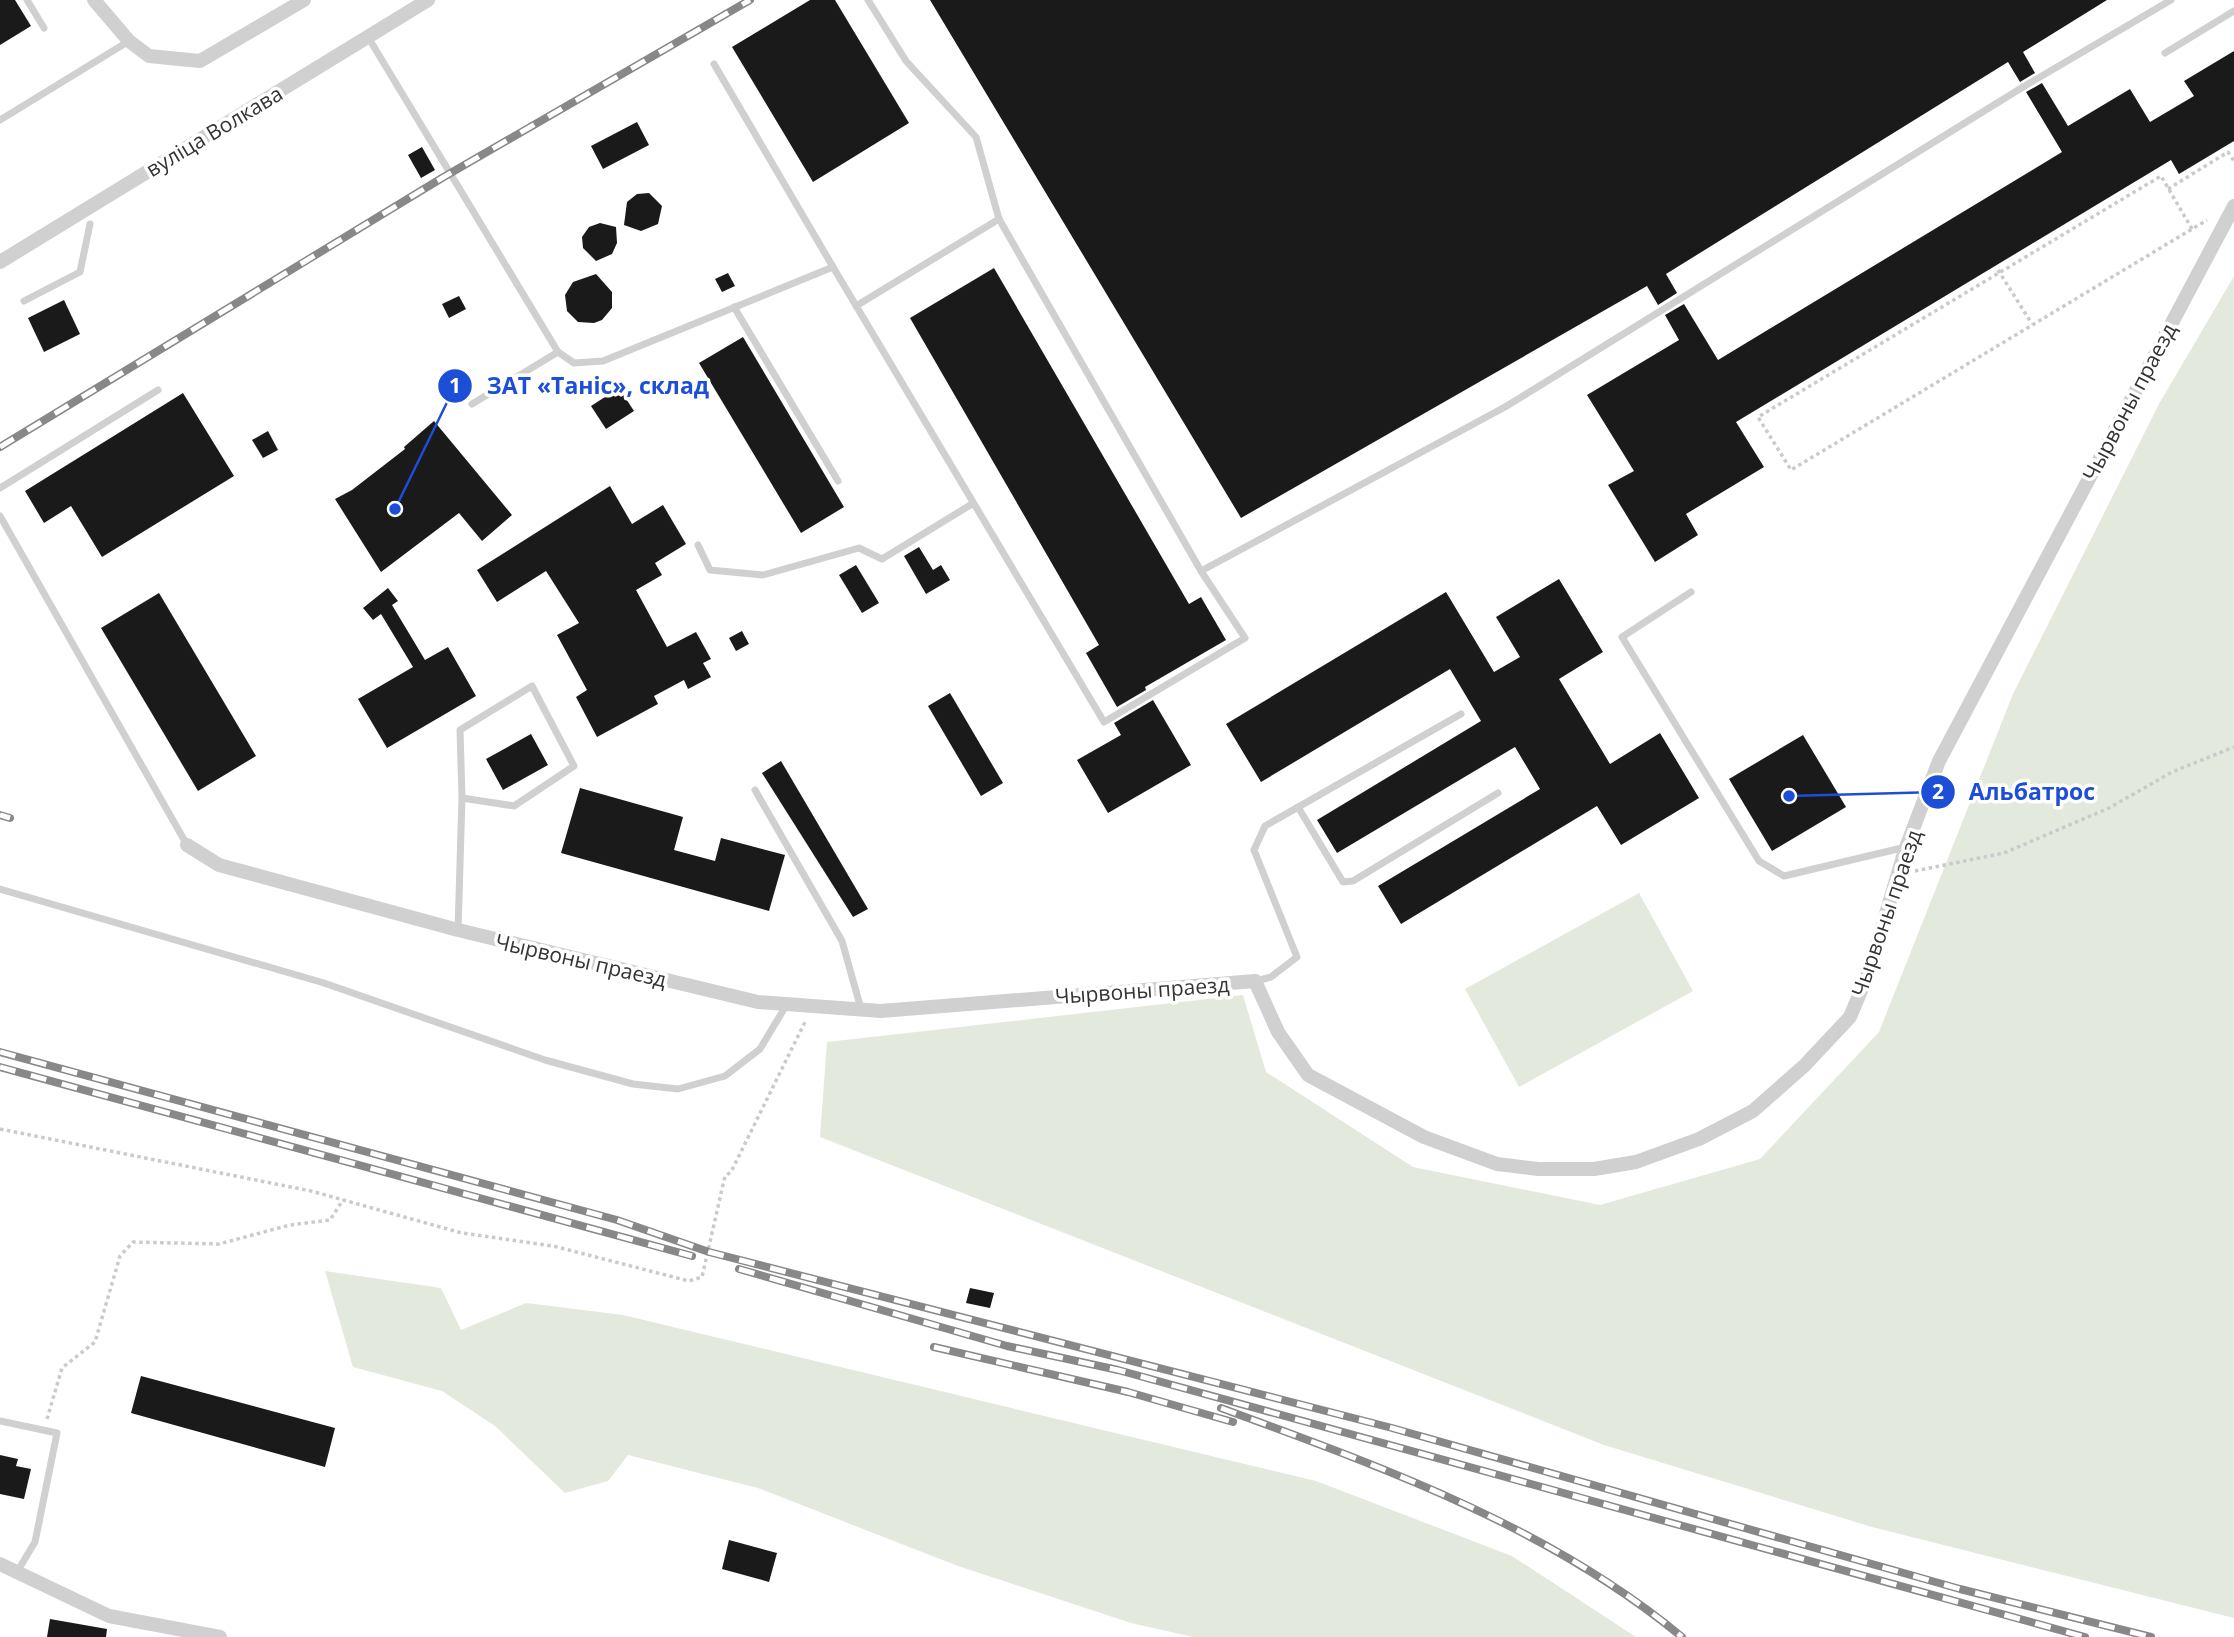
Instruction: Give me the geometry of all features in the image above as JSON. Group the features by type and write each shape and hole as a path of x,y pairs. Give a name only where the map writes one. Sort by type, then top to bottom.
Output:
{"street":[{"path":"94,0 129,41 149,56 200,61 304,0"},
{"name":"вуліца Волкава","path":"0,262 428,0"},
{"name":"Чырвоны праезд","path":"187,845 219,865 458,930 758,1002 881,1011 1255,981 1278,1032 1308,1075 1335,1092 1424,1137 1497,1164 1538,1169 1594,1169 1636,1161 1699,1139 1753,1111 1804,1066 1850,1017 1868,974 1907,846 1939,761 2233,206"},
{"path":"0,1564 109,1616 220,1637"}],"lane":[{"path":"27,0 44,28"},
{"path":"714,64 972,504 1104,722 1245,638 1201,571 999,219 976,137 905,61 868,0"},
{"path":"1201,571 1505,407 2011,94 2171,0"},
{"path":"2165,52 2234,11"},
{"path":"368,36 558,352 574,363 603,361 833,267"},
{"path":"0,120 129,41"},
{"path":"856,306 999,219"},
{"path":"24,301 80,272 90,224"},
{"path":"734,307 838,481"},
{"path":"472,404 558,352"},
{"path":"0,488 158,390"},
{"path":"698,545 710,570 763,575 859,548 882,559 972,504"},
{"path":"0,516 187,845"},
{"path":"1691,592 1622,637 1759,861 1784,876 1907,846"},
{"path":"458,930 463,798 460,730 532,686 574,766 514,806 463,798"},
{"path":"1255,981 1271,977 1297,957 1254,850 1265,826 1461,713"},
{"path":"755,790 842,941 862,1009"},
{"path":"1298,807 1343,881 1353,881 1498,793"},
{"path":"0,889 324,983 545,1060 633,1084 678,1089 725,1076 760,1049 787,1004"},
{"path":"0,1421 57,1433 36,1542 17,1572"}],"path":[{"path":"2168,188 2228,152 2234,160"},
{"path":"2192,229 2161,176 1998,270 1758,416 1791,470 2233,206"},
{"path":"1998,270 2032,324"},
{"path":"1899,874 2004,853 2109,808 2172,772 2234,747"},
{"path":"0,1129 311,1191 461,1233 553,1246 689,1281 702,1277 725,1176 731,1172 813,1006"},
{"path":"43,1430 62,1368 95,1342 120,1256 133,1242 219,1244 290,1225 330,1220 344,1200"}],"shaded area":[{"path":"2234,276 2234,1618 1872,1527 1604,1445 820,1137 827,1042 1243,995 1266,1072 1413,1167 1600,1205 1760,1159 1879,1032 2013,694 2159,404"},
{"path":"1639,893 1693,991 1519,1087 1465,989"},
{"path":"325,1271 441,1288 461,1330 526,1303 623,1315 1316,1481 1512,1556 1636,1637 1193,1637 1131,1623 958,1566 758,1488 628,1455 608,1481 565,1493 495,1426 442,1391 353,1367"}],"building":[{"path":"0,0 15,0 31,26 0,45"},
{"path":"810,0 835,0 909,123 813,182 732,47"},
{"path":"930,0 2107,0 2023,52 2035,73 2020,82 2008,62 1666,274 1677,293 1658,305 1647,286 1241,518"},
{"path":"2234,51 2234,141 2179,174 2171,160 1736,422 1764,467 1686,514 1698,535 1655,562 1608,485 1634,471 1587,395 1679,340 1665,315 1684,304 1718,360 2062,152 2026,92 2042,83 2068,126 2130,89 2150,122 2194,96 2184,81"},
{"path":"637,122 649,145 603,169 591,146"},
{"path":"422,147 435,170 421,178 408,155"},
{"path":"649,193 662,206 658,224 641,231 624,225 627,202 637,194"},
{"path":"600,223 616,227 617,243 612,254 596,261 583,248 582,237 589,227"},
{"path":"994,268 1189,604 1201,597 1226,640 1145,687 1146,690 1117,707 1086,653 1099,645 910,318"},
{"path":"728,273 735,286 722,292 715,279"},
{"path":"596,274 612,292 612,308 602,320 594,323 578,322 567,311 565,295 573,282"},
{"path":"459,296 466,309 449,318 442,304"},
{"path":"64,300 80,334 44,352 28,318"},
{"path":"743,337 844,507 801,533 699,363"},
{"path":"619,388 634,411 606,429 591,406"},
{"path":"183,393 234,476 102,557 71,506 44,523 25,491"},
{"path":"434,421 512,515 482,541 459,513 381,572 335,499 352,490 405,449 404,447"},
{"path":"268,431 278,450 263,458 252,440"},
{"path":"610,486 632,524 663,505 686,544 655,563 662,575 636,590 667,647 696,632 711,659 703,663 711,677 688,689 684,680 654,696 658,704 597,737 576,697 587,690 557,635 579,623 546,571 497,602 477,570"},
{"path":"919,547 933,570 941,565 950,580 926,594 904,556"},
{"path":"856,565 879,603 862,613 839,575"},
{"path":"1559,579 1603,652 1559,679 1610,764 1660,733 1699,798 1621,845 1597,806 1401,924 1378,886 1540,789 1515,747 1337,853 1317,820 1481,721 1450,669 1261,782 1226,724 1446,592 1494,672 1520,657 1496,617"},
{"path":"388,588 398,601 392,605 425,660 448,647 476,696 387,748 358,699 413,667 381,614 373,620 363,608"},
{"path":"159,593 256,756 198,791 101,628"},
{"path":"742,631 749,644 736,651 729,638"},
{"path":"950,693 1003,783 981,796 928,706"},
{"path":"1153,700 1191,765 1108,813 1077,760 1121,735 1114,723"},
{"path":"531,734 548,765 503,790 486,759"},
{"path":"1803,735 1846,807 1772,851 1729,779"},
{"path":"781,761 868,909 853,917 762,773"},
{"path":"580,788 683,817 674,850 715,861 721,838 785,855 769,911 561,853"},
{"path":"970,1288 994,1293 990,1308 966,1303"},
{"path":"141,1376 335,1428 325,1467 131,1413"},
{"path":"0,1455 18,1459 16,1466 31,1469 24,1499 0,1494"},
{"path":"729,1540 777,1553 769,1582 722,1569"},
{"path":"50,1619 107,1629 106,1637 47,1637"}],"railway":[{"path":"0,447 442,178 750,0"},
{"path":"0,815 10,818"},
{"path":"0,1052 617,1220 709,1252 1392,1428 1960,1589 2151,1637"},
{"path":"0,1067 692,1256"},
{"path":"739,1269 1007,1346 1118,1370 2085,1637"},
{"path":"934,1347 1128,1392 1233,1422"},
{"path":"1221,1408 1402,1477 1520,1531 1630,1598 1682,1637"}],"place":[{"name":"ЗАТ «Таніс», склад","path":"395,509"},
{"name":"Альбатрос","path":"1789,796"}]}
